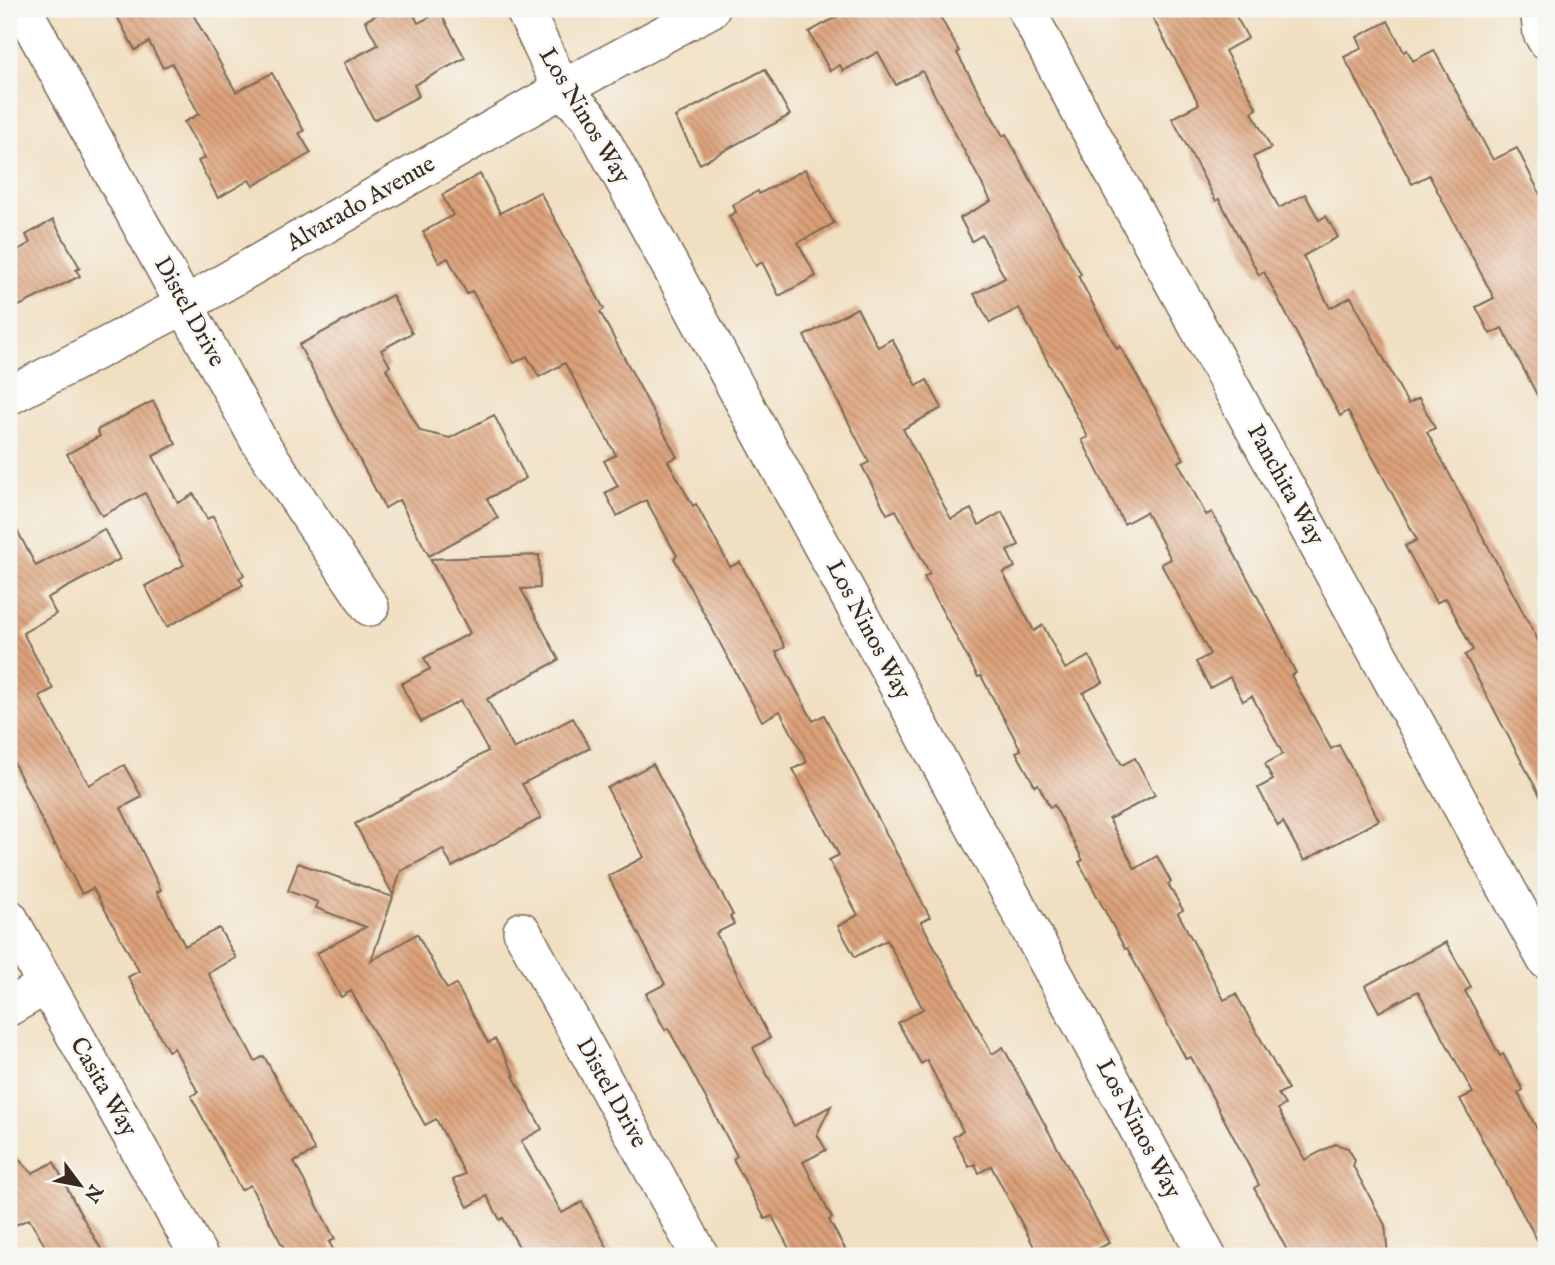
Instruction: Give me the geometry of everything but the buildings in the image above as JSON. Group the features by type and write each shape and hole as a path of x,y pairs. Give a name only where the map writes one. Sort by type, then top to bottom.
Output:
{"street":[{"name":"Distel Drive","path":"23,9 259,441 370,607"},
{"name":"Los Ninos Way","path":"524,9 562,89 590,118 1207,1256"},
{"name":"Alvarado Avenue","path":"9,396 185,305 562,89 711,9"},
{"name":"Panchita Way","path":"1026,9 1546,960"},
{"path":"1539,9 1542,33 1546,40"},
{"name":"Casita Way","path":"9,918 199,1256"},
{"name":"Distel Drive","path":"522,931 700,1256"},
{"path":"9,1007 45,986"}]}
